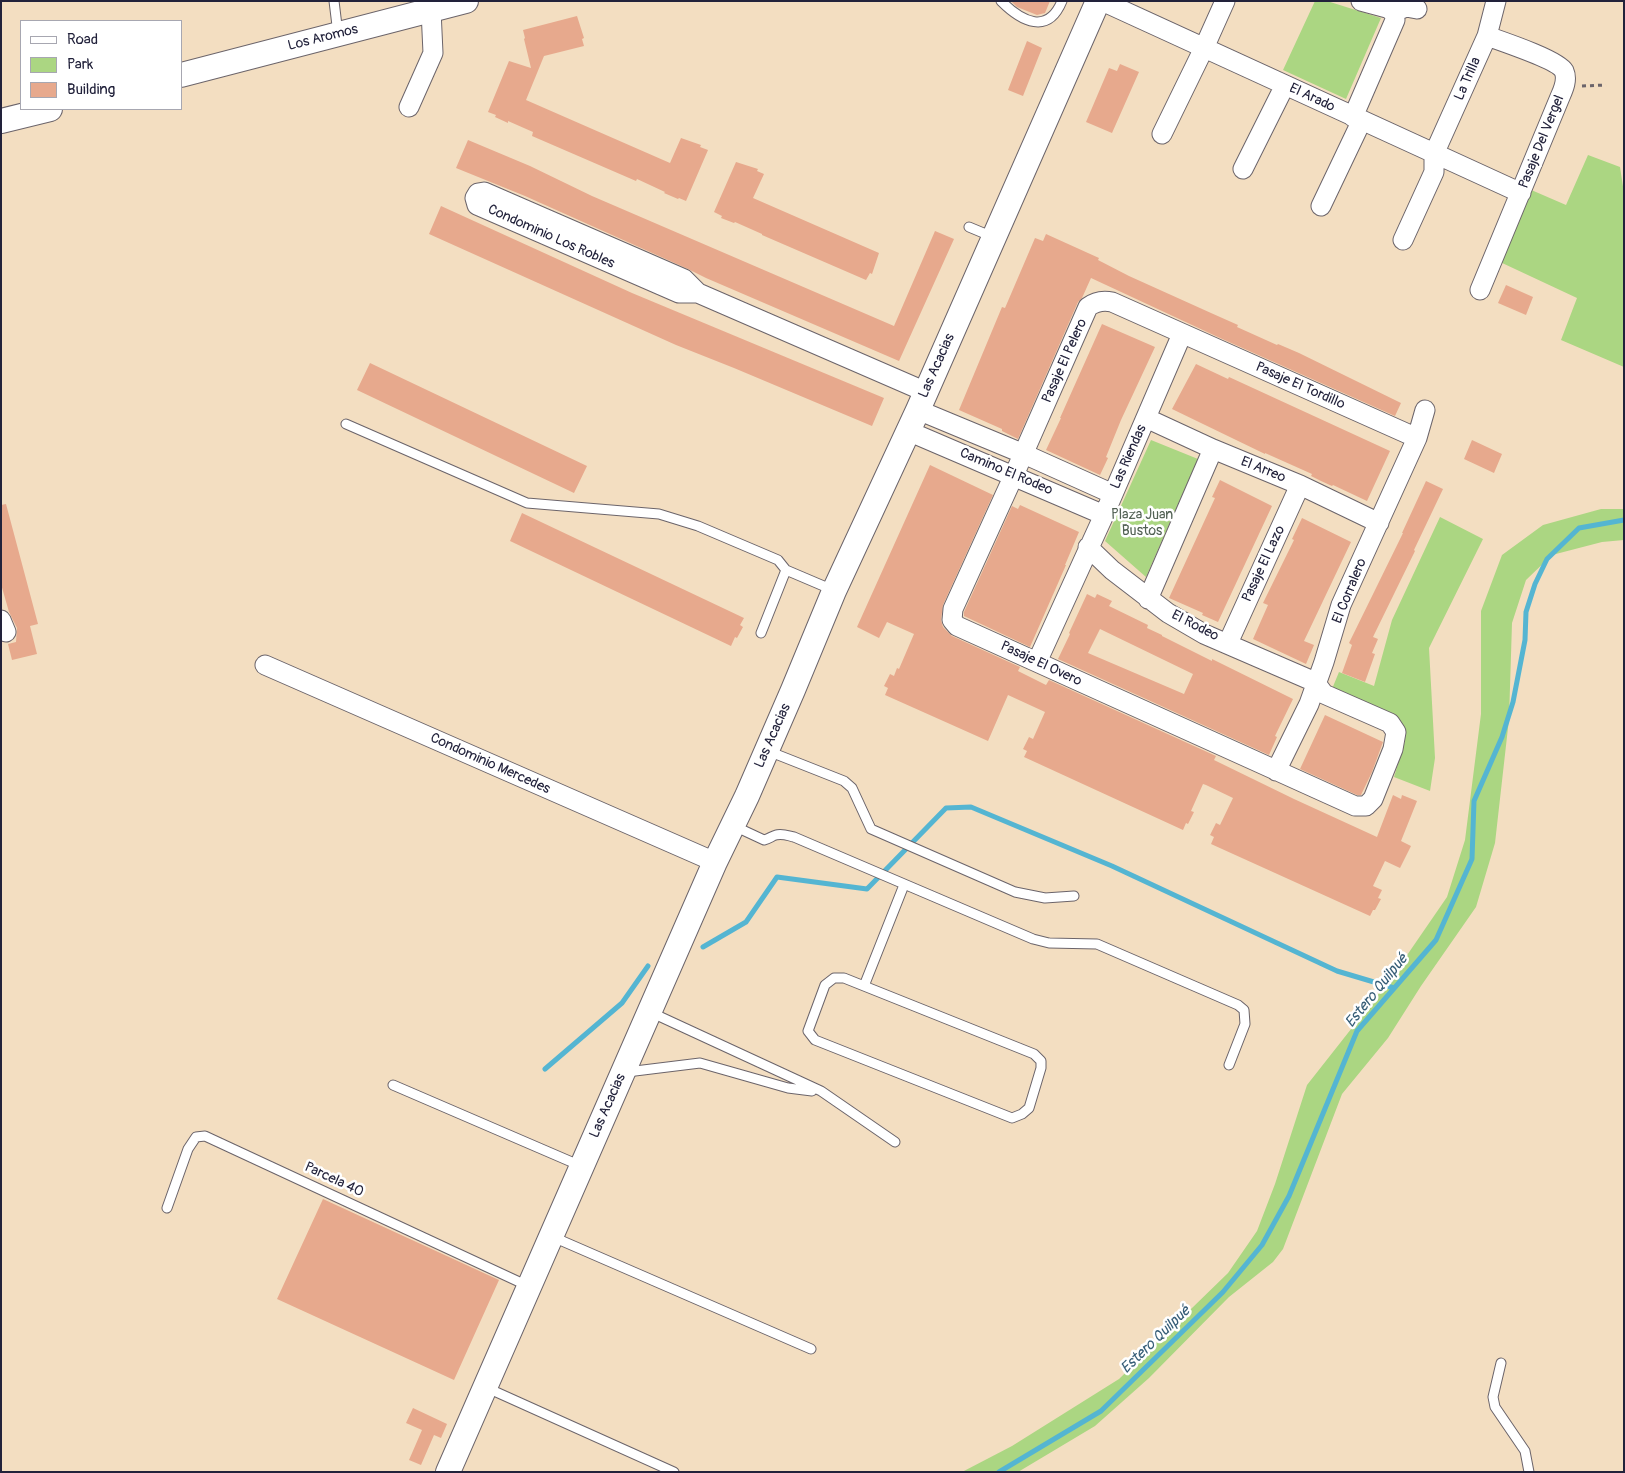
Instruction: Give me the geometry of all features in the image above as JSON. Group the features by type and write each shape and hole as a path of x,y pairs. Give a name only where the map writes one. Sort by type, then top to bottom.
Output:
{"street":[{"name":"Los Aromos","path":"182,75 466,1"},
{"name":"El Arado","path":"1100,1 1521,193"},
{"name":"Las Acacias","path":"448,1472 715,862 794,690 834,591 917,411 1100,1"},
{"path":"1162,134 1225,1"},
{"path":"1360,1 1387,8 1394,12"},
{"name":"La Trilla","path":"1403,240 1434,172 1434,154 1486,36 1496,1"},
{"path":"1394,12 1406,7 1417,9"},
{"path":"409,108 433,53 431,10"},
{"path":"1321,206 1394,26 1394,12"},
{"name":"Pasaje Del Vergel","path":"1480,290 1564,87 1565,78 1564,70 1552,61 1486,36"},
{"path":"1243,169 1284,85"},
{"path":"1,121 46,110"},
{"name":"Condominio Los Robles","path":"698,293 679,293 477,205 475,198 478,193 484,192 684,279 698,293 917,411"},
{"name":"Pasaje El Pelero","path":"1024,454 1088,307 1093,303 1112,302 1182,334"},
{"name":"Las Riendas","path":"1037,662 1104,515 1182,334"},
{"name":"Pasaje El Tordillo","path":"1182,334 1417,438"},
{"name":"El Corralero","path":"1276,771 1308,704 1342,605 1417,438 1425,410"},
{"name":"Camino El Rodeo","path":"917,411 1024,454 1113,494"},
{"name":"Camino El Rodeo","path":"917,411 1014,475 1104,515"},
{"name":"El Arreo","path":"1146,418 1300,485 1379,523"},
{"path":"1148,599 1214,449"},
{"path":"1014,475 1024,454"},
{"name":"Pasaje El Overo","path":"1014,475 953,608 952,620 957,626 1276,771"},
{"name":"Pasaje El Lazo","path":"1228,643 1300,485"},
{"name":"El Rodeo","path":"1088,547 1106,565 1168,613 1204,634 1316,682 1324,694 1390,723 1396,732 1396,740 1373,799 1366,806 1360,808 1276,771"},
{"name":"Condominio Mercedes","path":"265,665 715,862"}],"lane":[{"path":"334,1 338,34"},
{"path":"1001,1 1020,17 1045,22 1058,11 1062,1"},
{"path":"970,227 994,238"},
{"path":"346,424 527,503 659,514 698,526 778,560 786,570 834,591"},
{"path":"761,633 786,570"},
{"path":"767,750 844,781 852,788 871,829 1015,892 1045,898 1074,896"},
{"path":"732,826 764,840 782,834 794,838 1033,939 1049,943 1078,942 1097,944 1238,1005 1244,1010 1245,1024 1229,1065"},
{"path":"864,986 904,885"},
{"path":"834,978 844,978 864,986 1034,1054 1041,1061 1041,1068 1029,1108 1022,1114 1012,1118 815,1040 808,1031 825,985 834,978"},
{"path":"650,1012 821,1092 895,1142"},
{"path":"624,1072 700,1063 788,1088 821,1092"},
{"path":"393,1085 581,1166"},
{"name":"Parcela 40","path":"167,1208 188,1149 196,1138 205,1136 529,1286"},
{"path":"550,1236 811,1349"},
{"path":"1501,1362 1493,1397 1495,1408 1525,1451 1529,1472"},
{"path":"485,1387 674,1472"}],"path":[{"path":"1564,87 1606,85"}],"green space":[{"path":"1315,1 1327,1 1381,18 1346,99 1283,70"},
{"path":"1588,155 1620,167 1624,193 1624,367 1561,340 1577,298 1500,262 1529,189 1566,205"},
{"name":"Plaza Juan Bustos","path":"1151,440 1198,459 1146,577 1105,541"},
{"path":"1601,509 1624,509 1624,540 1602,542 1552,555 1526,580 1512,623 1509,719 1495,843 1476,907 1421,986 1388,1038 1342,1094 1283,1249 1273,1262 1229,1297 1149,1378 1095,1426 1018,1472 962,1472 1012,1446 1119,1379 1228,1273 1257,1231 1275,1184 1307,1085 1392,977 1447,897 1465,840 1481,714 1481,611 1502,555 1543,525"},
{"path":"1440,517 1483,539 1429,648 1435,758 1430,791 1394,777 1405,741 1396,720 1332,689 1339,672 1374,686 1392,620"}],"building":[{"path":"1011,1 1050,1 1045,13 1037,15 1017,7"},
{"path":"577,16 584,38 582,39 584,46 544,56 526,100 670,163 681,138 701,145 700,147 708,150 686,201 532,136 533,132 508,121 508,123 488,112 509,61 531,68 523,30"},
{"path":"1027,41 1042,48 1023,96 1008,90"},
{"path":"1120,64 1139,72 1112,133 1086,122 1109,68 1117,71"},
{"path":"468,140 530,166 592,196 894,326 935,231 954,239 899,361 706,278 525,196 456,168"},
{"path":"736,162 758,169 757,171 764,174 753,198 879,253 872,274 870,273 866,280 735,222 721,218 722,216 714,212"},
{"path":"441,206 632,293 884,398 872,426 676,345 429,234"},
{"path":"1046,234 1099,258 1098,260 1129,276 1238,325 1237,327 1299,353 1401,403 1395,416 1091,278 1082,298 1078,302 1018,439 1002,431 1002,429 959,410 1002,307 1005,308 1035,238 1043,241"},
{"path":"1506,285 1533,297 1526,315 1498,303"},
{"path":"1102,324 1155,347 1121,420 1100,475 1046,450"},
{"path":"370,363 587,466 574,493 357,390"},
{"path":"1196,364 1228,379 1229,377 1390,451 1367,501 1321,481 1311,476 1312,474 1265,454 1172,409"},
{"path":"1472,440 1502,454 1494,473 1464,459"},
{"path":"930,465 993,495 943,605 941,620 943,627 952,636 1020,667 1018,671 1046,685 1049,680 1216,756 1214,760 1377,837 1393,795 1401,799 1402,795 1417,801 1401,841 1411,846 1400,868 1385,861 1373,886 1382,890 1378,898 1381,899 1370,916 1211,844 1214,837 1210,835 1216,823 1220,825 1233,798 1206,785 1203,784 1191,811 1194,812 1183,830 1024,757 1027,751 1023,749 1029,737 1033,739 1045,712 1008,695 988,741 885,695 888,688 884,686 890,674 894,676 897,668 899,669 914,634 887,622 879,638 857,627"},
{"path":"1220,480 1272,506 1218,622 1169,598 1215,498 1212,497"},
{"path":"1426,481 1443,489 1373,637 1378,639 1372,653 1375,654 1365,682 1342,673 1352,645 1349,643 1403,533"},
{"path":"6,504 38,624 30,626 37,654 12,660 8,644 16,642 17,628 9,612 1,584 1,505"},
{"path":"1020,505 1079,532 1030,647 964,616 964,612 1012,506 1018,509"},
{"path":"522,513 744,618 740,625 743,627 737,638 735,637 731,646 510,541"},
{"path":"1302,518 1351,542 1304,641 1314,645 1306,664 1253,639 1268,605 1263,603 1294,540 1292,539"},
{"path":"1087,594 1095,598 1097,594 1112,601 1109,606 1148,625 1147,628 1293,699 1275,736 1277,737 1269,755 1058,659","holes":["1100,629 1193,674 1184,694 1088,653"]},
{"path":"1325,715 1383,742 1361,795 1357,795 1300,769"},
{"path":"323,1199 499,1280 454,1380 277,1299"},
{"path":"413,1408 447,1424 441,1438 434,1435 421,1465 409,1460 422,1430 406,1423"}],"waterway":[{"name":"Estero Quilpué","path":"999,1472 1101,1411 1223,1292 1262,1245 1289,1196 1357,1031 1436,940 1472,859 1474,801 1502,737 1513,702 1525,640 1526,612 1535,584 1547,559 1579,528 1624,520"},
{"path":"703,947 746,922 777,877 867,889 946,808 971,807 1112,866 1337,971 1394,988"},
{"path":"545,1069 622,1003 648,966"}]}
